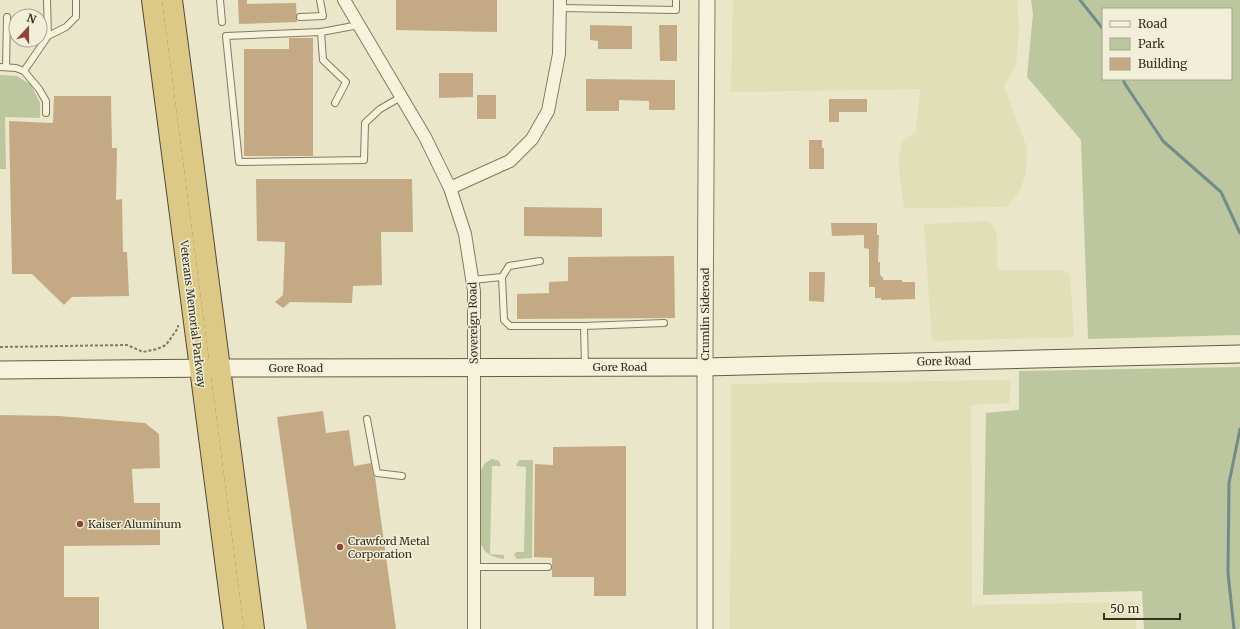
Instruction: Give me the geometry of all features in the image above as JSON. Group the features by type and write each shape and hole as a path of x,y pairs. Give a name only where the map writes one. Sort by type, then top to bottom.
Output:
{"highway":[{"name":"Veterans Memorial Parkway","path":"152,0 234,629"},
{"name":"Veterans Memorial Parkway","path":"172,0 254,629"}],"main road":[{"name":"Gore Road","path":"0,370 705,367 1240,354"}],"street":[{"name":"Sovereign Road","path":"344,0 425,137 450,188 465,234 474,291 474,629"},
{"name":"Crumlin Sideroad","path":"705,629 707,0"},
{"path":"450,188 510,161 532,139 548,111 559,54 560,4"}],"lane":[{"path":"48,36 66,27 76,17 76,0"},
{"path":"220,0 222,22"},
{"path":"300,17 322,16 320,0"},
{"path":"560,4 676,10 676,0"},
{"path":"7,18 3,67 16,68 24,71 39,89 46,101 46,113"},
{"path":"359,26 321,32 226,36 239,162 364,160 365,123 380,109 401,97"},
{"path":"321,32 323,60 346,82 335,103"},
{"path":"24,71 40,48"},
{"path":"540,261 509,266 502,277 504,320 510,326 584,326 664,323"},
{"path":"472,280 502,277"},
{"path":"584,326 585,367"},
{"path":"367,419 377,473 402,476"},
{"path":"473,567 548,567"}],"path":[{"path":"0,347 127,345 143,352"}],"green space":[{"path":"733,0 1017,0 1019,29 1016,65 1004,86 1027,148 1026,172 1020,191 1006,207 904,208 898,159 902,142 916,131 920,89 731,92"},
{"path":"1031,0 1240,0 1240,335 1088,339 1081,140 1027,77 1033,14"},
{"path":"0,75 17,76 31,85 40,103 40,118 5,117 6,169 0,169"},
{"path":"988,221 996,229 998,270 1062,270 1070,274 1074,337 932,341 924,224"},
{"path":"1240,367 1240,629 1144,629 1142,591 983,595 986,413 1019,410 1019,371"},
{"path":"1011,380 1009,403 971,405 972,605 1135,602 1136,629 730,629 731,384"},
{"path":"492,459 499,461 501,466 492,466 490,554 504,555 504,559 496,557 489,554 486,552 480,542 480,472 485,463"},
{"path":"519,460 533,460 532,558 517,559 514,555 516,552 524,552 526,467 516,466"}],"building":[{"path":"238,0 247,0 247,4 296,3 297,22 239,24"},
{"path":"396,0 497,0 497,32 396,30"},
{"path":"590,25 632,26 632,49 598,49 598,41 590,40"},
{"path":"659,25 677,25 677,61 660,61"},
{"path":"289,38 313,38 313,156 244,156 244,49 289,49"},
{"path":"439,73 473,73 473,97 439,98"},
{"path":"586,79 675,80 675,110 649,110 649,101 619,100 619,111 586,111"},
{"path":"477,95 496,95 496,119 477,119"},
{"path":"54,96 111,96 112,148 117,148 116,200 122,199 123,252 127,252 129,296 72,297 64,305 32,274 12,274 9,121 53,123"},
{"path":"829,99 867,99 867,112 839,112 839,122 829,122"},
{"path":"809,140 822,140 822,148 824,148 824,169 809,169"},
{"path":"256,179 412,179 413,232 381,232 382,285 353,286 352,303 290,302 283,308 275,302 283,295 285,242 257,241"},
{"path":"524,207 602,208 602,237 524,236"},
{"path":"831,223 877,223 877,235 879,235 878,262 880,262 881,277 883,277 883,280 915,282 915,299 881,300 881,298 875,298 875,287 869,287 869,249 864,248 864,235 832,236"},
{"path":"674,256 675,318 517,319 517,294 549,293 549,282 568,281 568,257"},
{"path":"809,272 825,272 824,302 809,301"},
{"name":"Crawford Metal Corporation","path":"323,411 326,433 349,430 354,466 371,463 375,477 396,629 307,629 277,417"},
{"name":"Kaiser Aluminum","path":"0,415 59,416 145,423 159,434 160,468 132,469 134,503 160,503 160,545 64,546 64,597 99,597 99,629 0,629"},
{"path":"626,446 626,596 594,596 594,577 552,577 552,558 534,557 535,464 553,465 553,447"}],"waterway":[{"path":"1080,0 1102,28"},
{"path":"1123,80 1163,141 1221,192 1240,233"},
{"path":"1234,629 1228,573 1229,483 1240,429"}],"place":[{"name":"Kaiser Aluminum","path":"80,524"},
{"name":"Crawford Metal Corporation","path":"340,547"}]}
